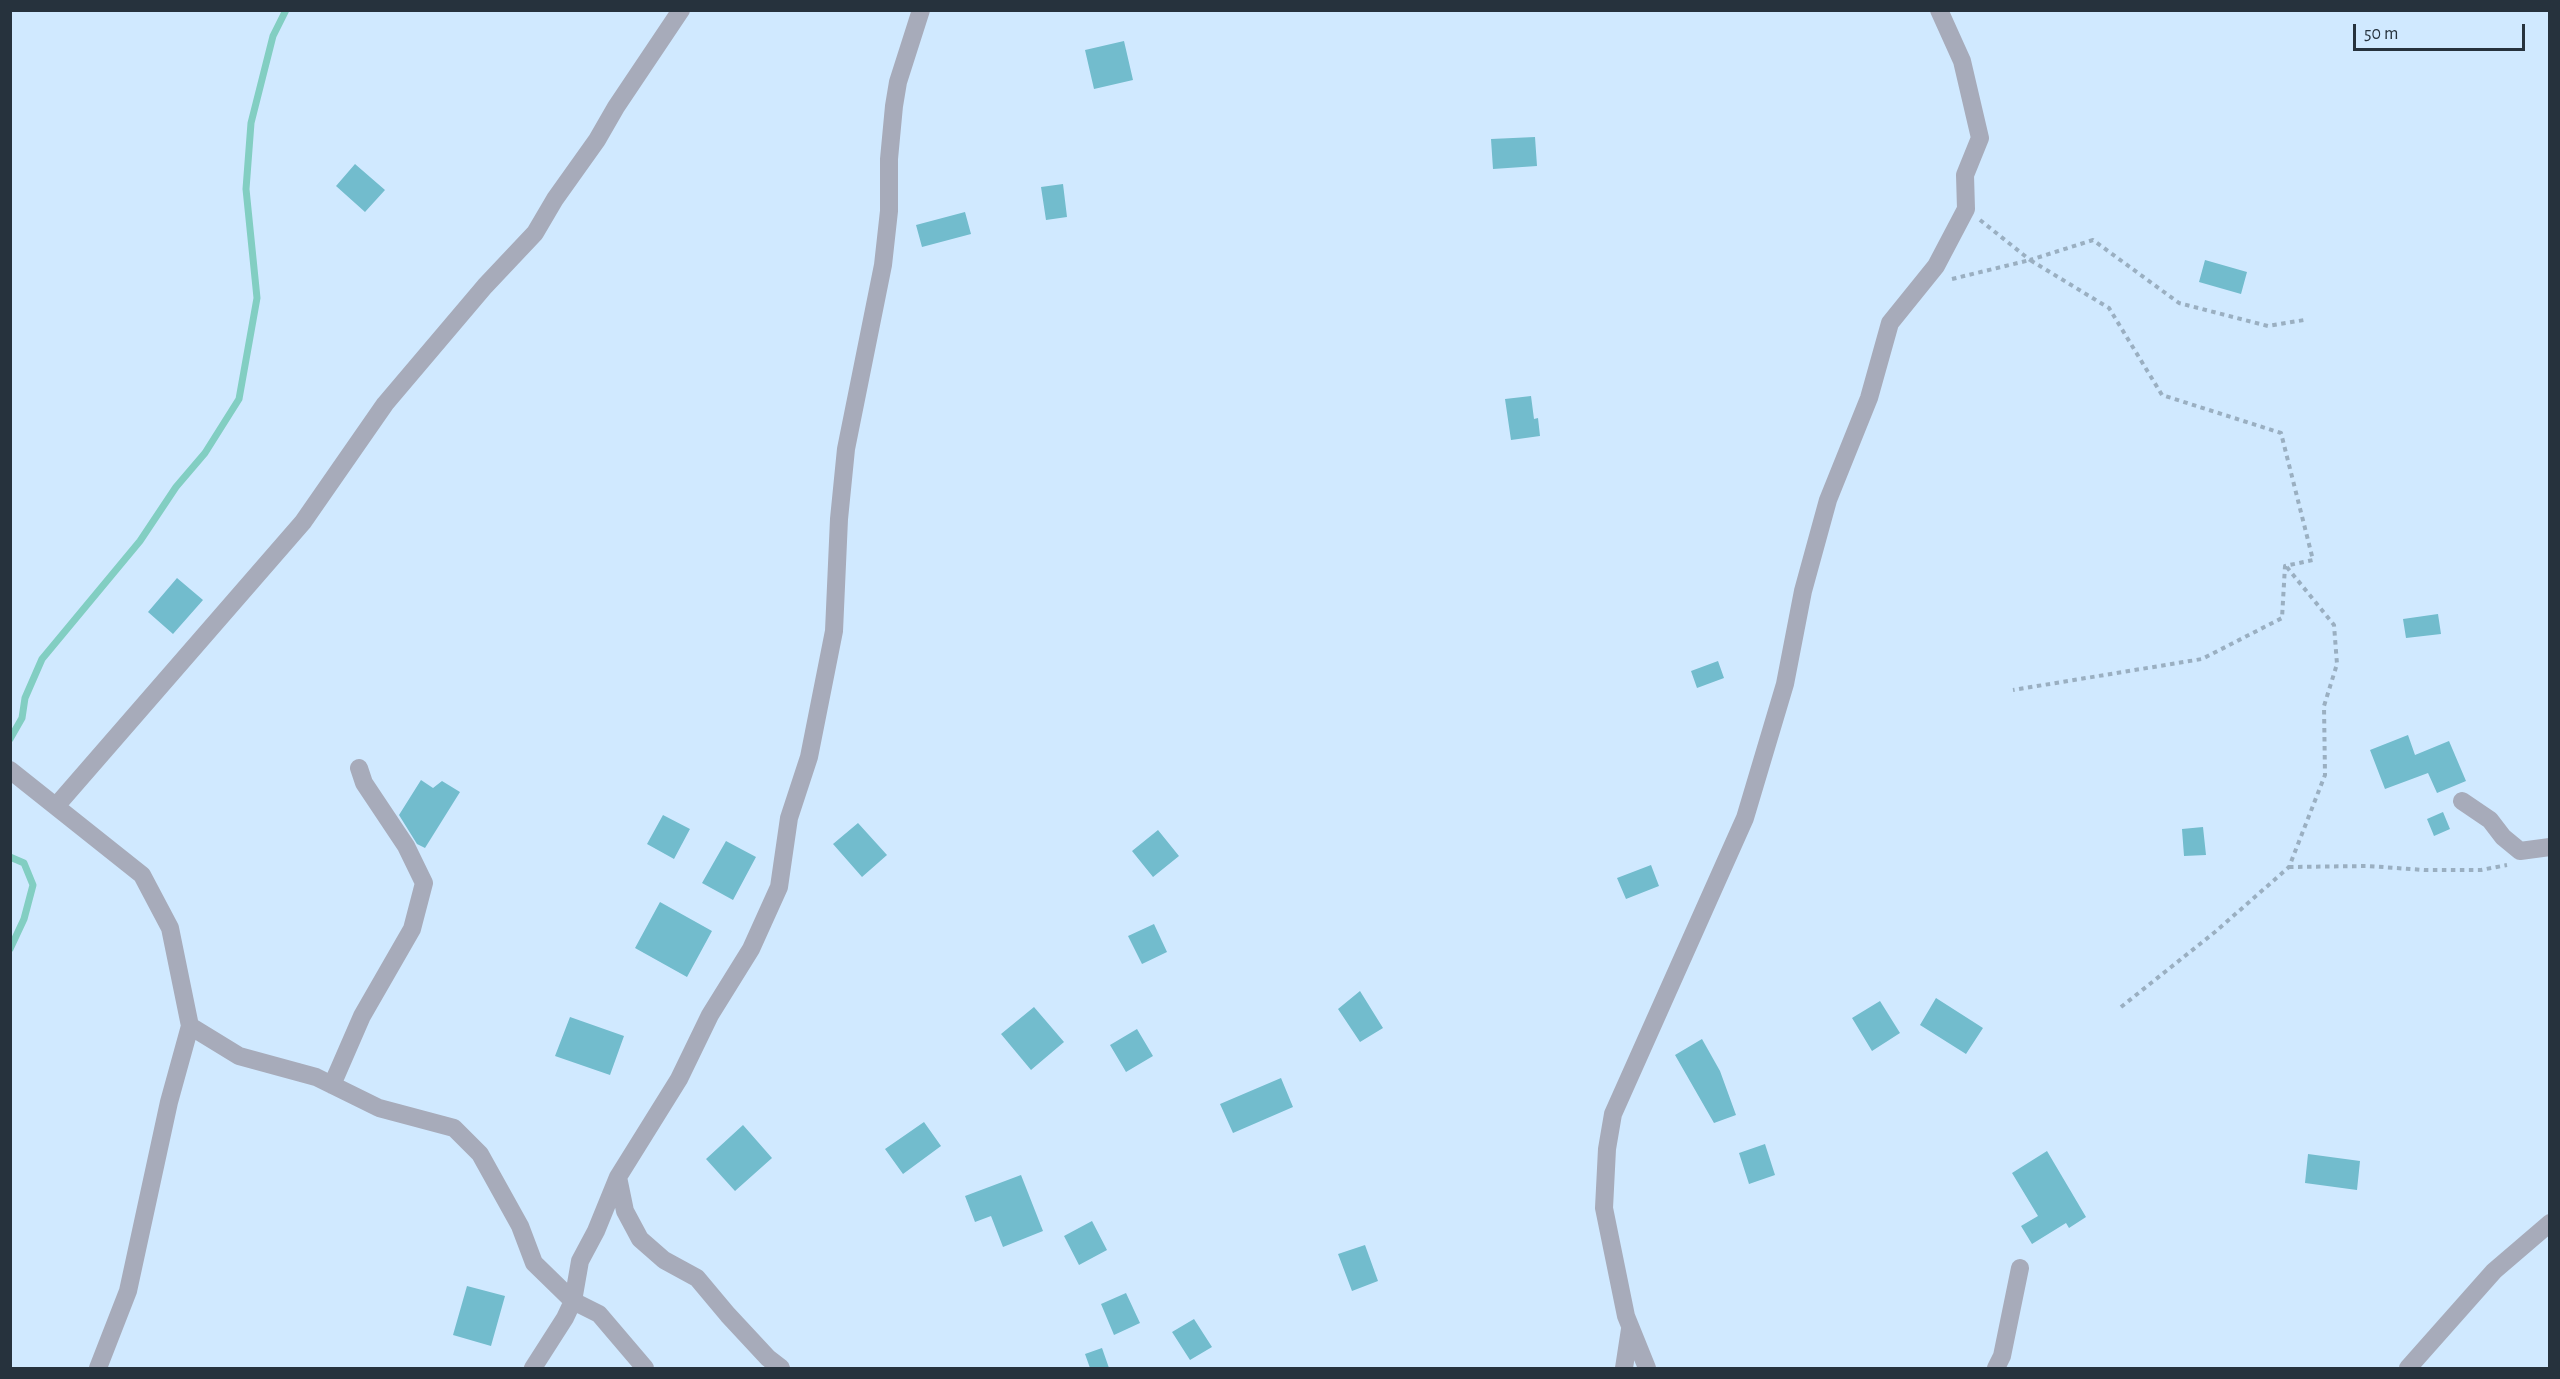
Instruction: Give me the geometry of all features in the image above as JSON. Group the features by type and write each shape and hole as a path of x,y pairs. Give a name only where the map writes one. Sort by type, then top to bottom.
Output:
{"street":[{"path":"57,805 303,522 385,404 485,286 535,233 555,199 597,140 616,107 681,10"},
{"path":"533,1368 565,1318 573,1300 580,1261 596,1231 618,1177 679,1079 710,1015 751,949 779,887 789,818 809,757 834,631 839,519 846,449 883,265 889,211 894,106 898,82 921,10"},
{"path":"1647,1368 1630,1327 1614,1263 1604,1208 1607,1149 1613,1114 1745,818 1785,684 1803,591 1828,500 1869,398 1890,323 1936,266 1966,209 1965,175 1980,138 1962,61 1939,10"},
{"path":"332,1085 362,1016 412,929 424,883 406,846 364,783 358,768"},
{"path":"10,771 57,805 142,875 170,928 190,1026 169,1102 128,1291 98,1368"},
{"path":"2462,801 2490,820 2503,837 2520,851 2542,848"},
{"path":"190,1026 239,1056 316,1077 379,1108 454,1128 480,1154 520,1226 534,1263 573,1300 598,1314 645,1368"},
{"path":"618,1177 625,1211 640,1239 664,1260 697,1278 728,1316 768,1358 781,1368"},
{"path":"2408,1368 2494,1271 2550,1223"},
{"path":"1996,1368 2002,1356 2020,1268"},
{"path":"1624,1368 1630,1327"}],"path":[{"path":"1966,209 2030,260 2109,308 2162,395 2281,433 2313,560 2286,566"},
{"path":"1919,287 2030,260 2093,240 2179,303 2268,326 2304,320"},
{"path":"2013,690 2202,659 2282,618 2286,566"},
{"path":"2121,1007 2215,932 2289,867 2325,776 2324,706 2337,664 2334,625 2286,566"},
{"path":"2289,867 2368,866 2424,870 2481,870 2518,863 2542,848"}],"building":[{"path":"1124,41 1133,80 1094,89 1085,50"},
{"path":"1535,137 1537,166 1493,169 1491,139"},
{"path":"355,164 385,190 365,212 336,186"},
{"path":"1063,184 1067,217 1046,220 1041,187"},
{"path":"965,212 971,234 922,247 916,225"},
{"path":"2205,260 2247,272 2241,294 2199,282"},
{"path":"1531,396 1534,419 1538,418 1540,436 1511,440 1505,399"},
{"path":"177,578 203,600 173,634 148,612"},
{"path":"2438,614 2441,634 2406,638 2403,619"},
{"path":"1718,661 1724,678 1697,688 1691,671"},
{"path":"2408,735 2415,755 2449,741 2466,781 2437,793 2428,773 2385,789 2370,750"},
{"path":"421,780 433,788 442,781 460,792 425,848 417,844 399,815"},
{"path":"2443,812 2450,829 2434,836 2427,819"},
{"path":"663,815 690,829 674,859 647,844"},
{"path":"858,823 887,855 862,877 833,844"},
{"path":"2203,827 2206,855 2184,856 2182,829"},
{"path":"1158,830 1179,856 1153,877 1132,851"},
{"path":"726,841 756,857 733,900 702,883"},
{"path":"1651,865 1659,886 1626,899 1617,878"},
{"path":"660,902 712,931 687,977 635,948"},
{"path":"1154,924 1167,952 1142,964 1128,936"},
{"path":"1360,991 1383,1028 1360,1042 1338,1009"},
{"path":"1936,998 1983,1028 1966,1054 1920,1025"},
{"path":"1880,1001 1900,1033 1872,1051 1852,1018"},
{"path":"1034,1007 1064,1042 1031,1070 1001,1034"},
{"path":"570,1017 624,1036 610,1075 555,1056"},
{"path":"1137,1029 1153,1056 1126,1072 1110,1045"},
{"path":"1702,1039 1720,1071 1736,1115 1714,1123 1675,1055"},
{"path":"1281,1078 1293,1107 1233,1133 1220,1104"},
{"path":"924,1122 941,1146 903,1174 885,1149"},
{"path":"743,1125 772,1158 735,1191 706,1159"},
{"path":"1765,1144 1775,1175 1749,1184 1739,1153"},
{"path":"2047,1151 2086,1217 2069,1228 2066,1223 2032,1244 2021,1226 2038,1216 2012,1173"},
{"path":"2308,1154 2360,1161 2357,1190 2305,1183"},
{"path":"1021,1175 1043,1231 1003,1247 991,1216 975,1222 965,1196"},
{"path":"1092,1221 1107,1250 1079,1265 1064,1236"},
{"path":"1365,1245 1378,1281 1352,1291 1338,1254"},
{"path":"467,1286 505,1296 491,1346 453,1335"},
{"path":"1126,1293 1140,1323 1114,1335 1101,1304"},
{"path":"1194,1319 1212,1347 1190,1360 1172,1332"},
{"path":"1102,1348 1109,1368 1090,1368 1085,1354"}],"waterway":[{"path":"10,739 22,718 25,698 42,659 140,541 176,487 205,453 239,399 257,298 246,189 251,123 273,36 286,10"},
{"path":"10,857 24,863 33,885 24,919 10,949"}]}
